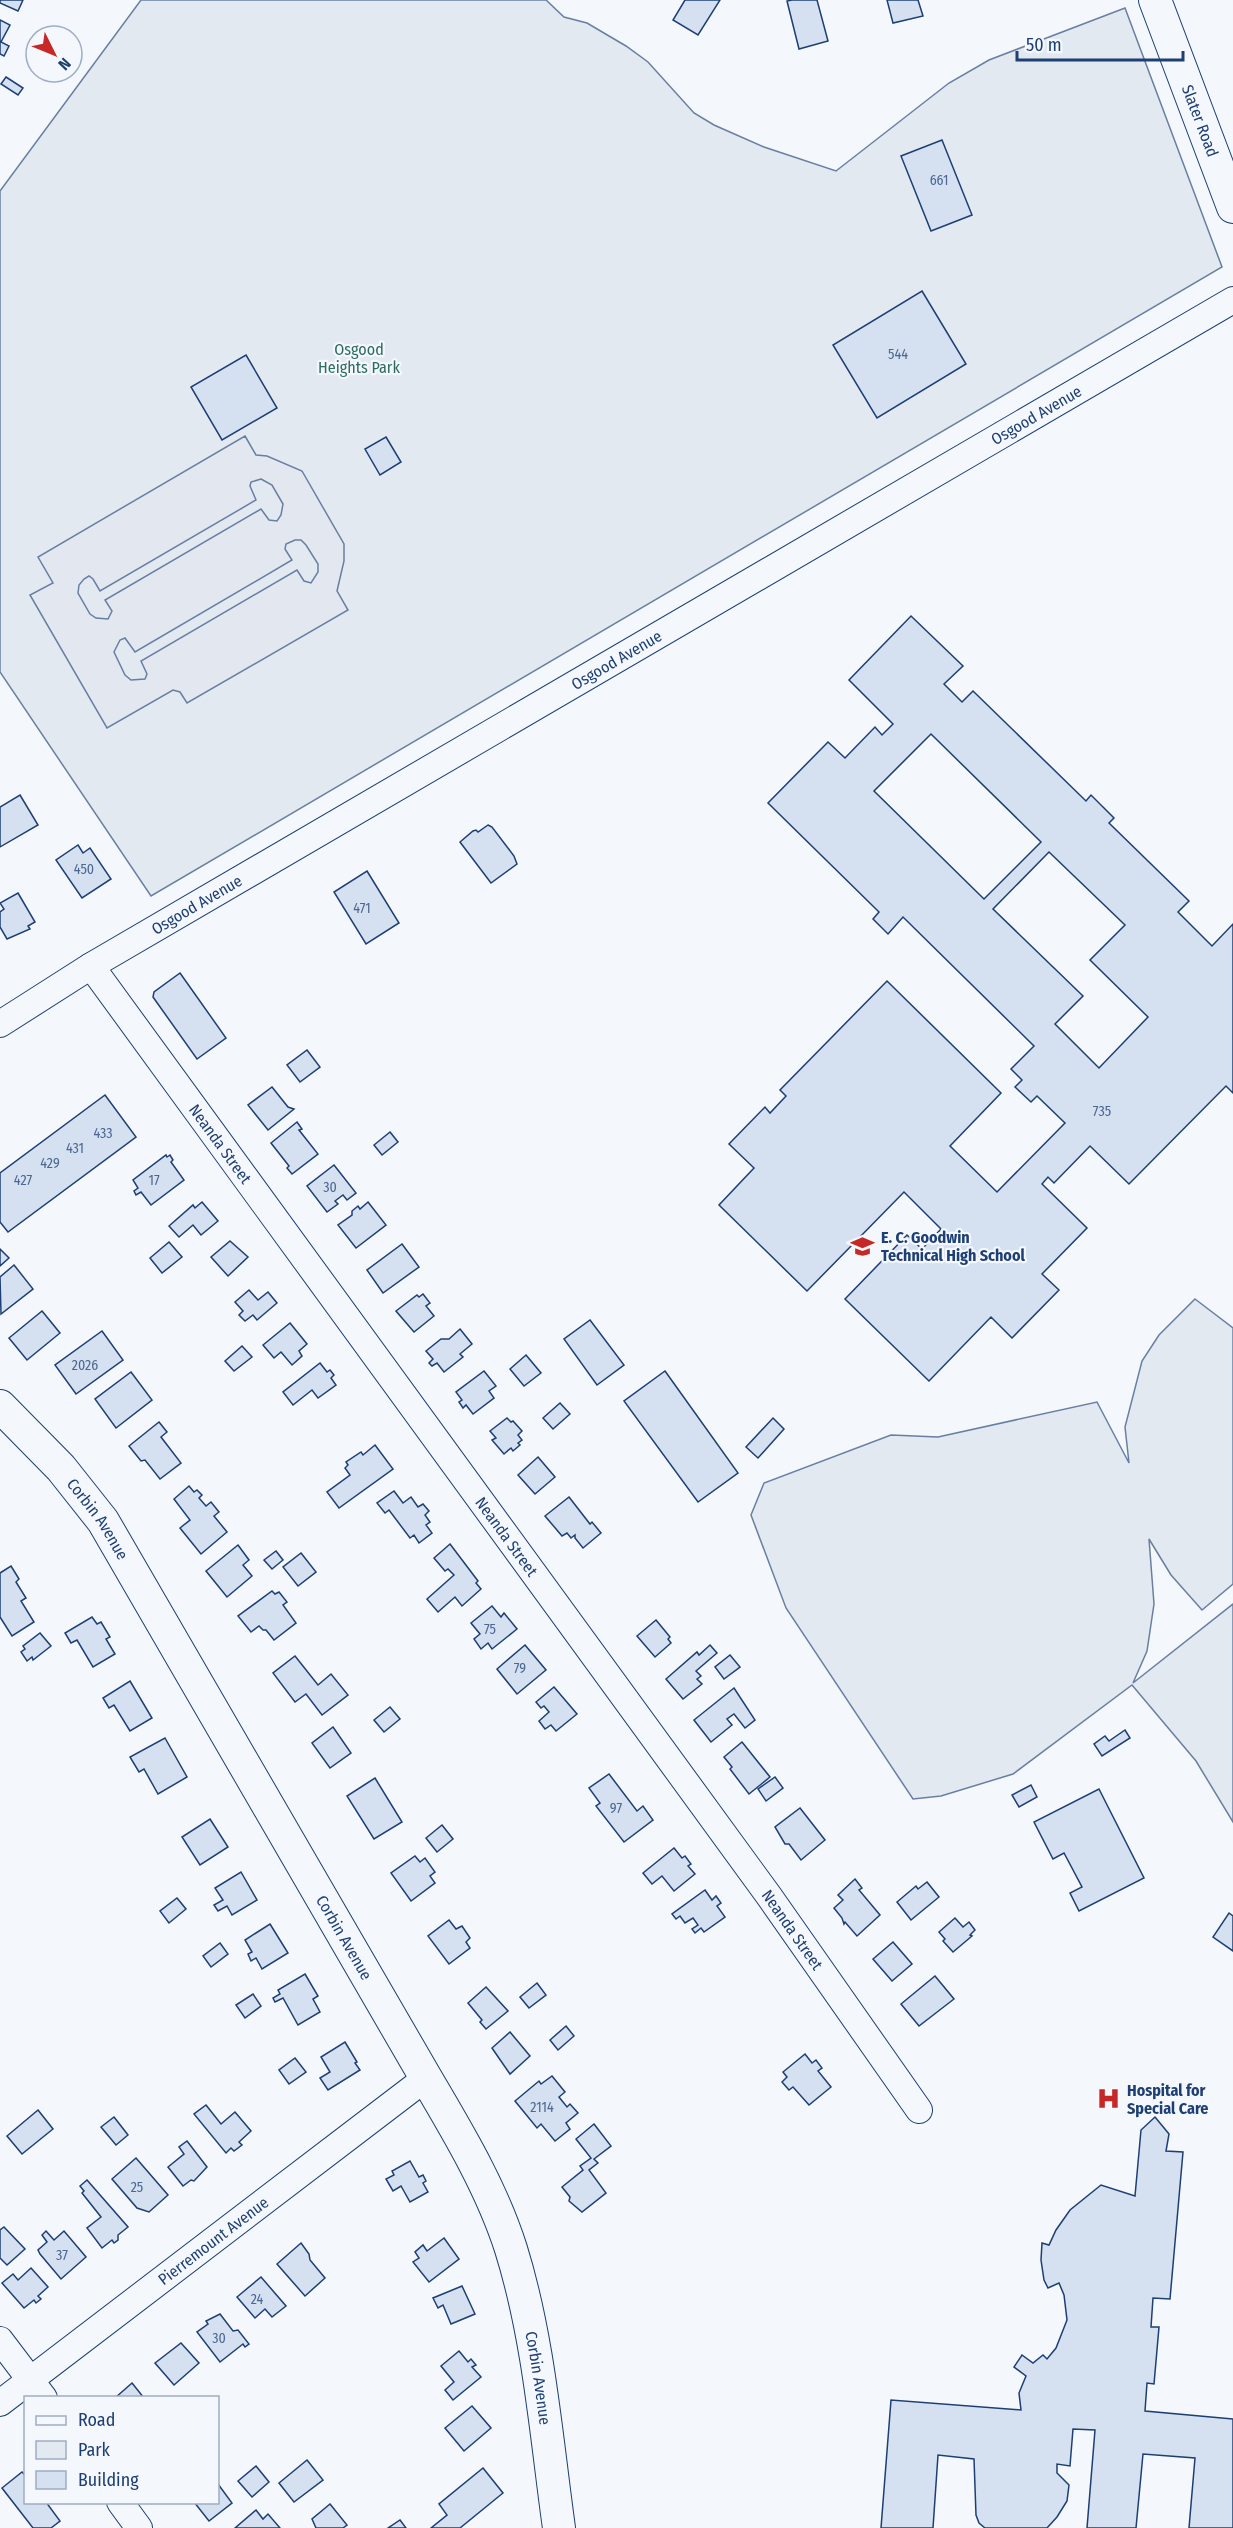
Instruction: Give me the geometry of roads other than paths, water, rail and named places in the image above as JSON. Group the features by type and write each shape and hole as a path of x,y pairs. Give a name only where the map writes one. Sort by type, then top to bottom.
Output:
{"main road":[{"name":"Slater Road","path":"1155,0 1233,207"},
{"name":"Corbin Avenue","path":"0,1406 62,1468 103,1521 478,2171 510,2247 533,2338 559,2528"}],"street":[{"name":"Osgood Avenue","path":"2,1017 1233,300"},
{"name":"Neanda Street","path":"91,966 762,1886 919,2110"},
{"name":"Pierremount Avenue","path":"0,2403 37,2388 426,2078"},
{"path":"0,2340 37,2388"},
{"path":"121,2504 139,2528"}],"place":[{"name":"E. C. Goodwin Technical High School","path":"863,1246"},
{"name":"Hospital for Special Care","path":"1109,2099"}],"park label":[{"name":"Osgood Heights Park","path":"359,358"}]}
